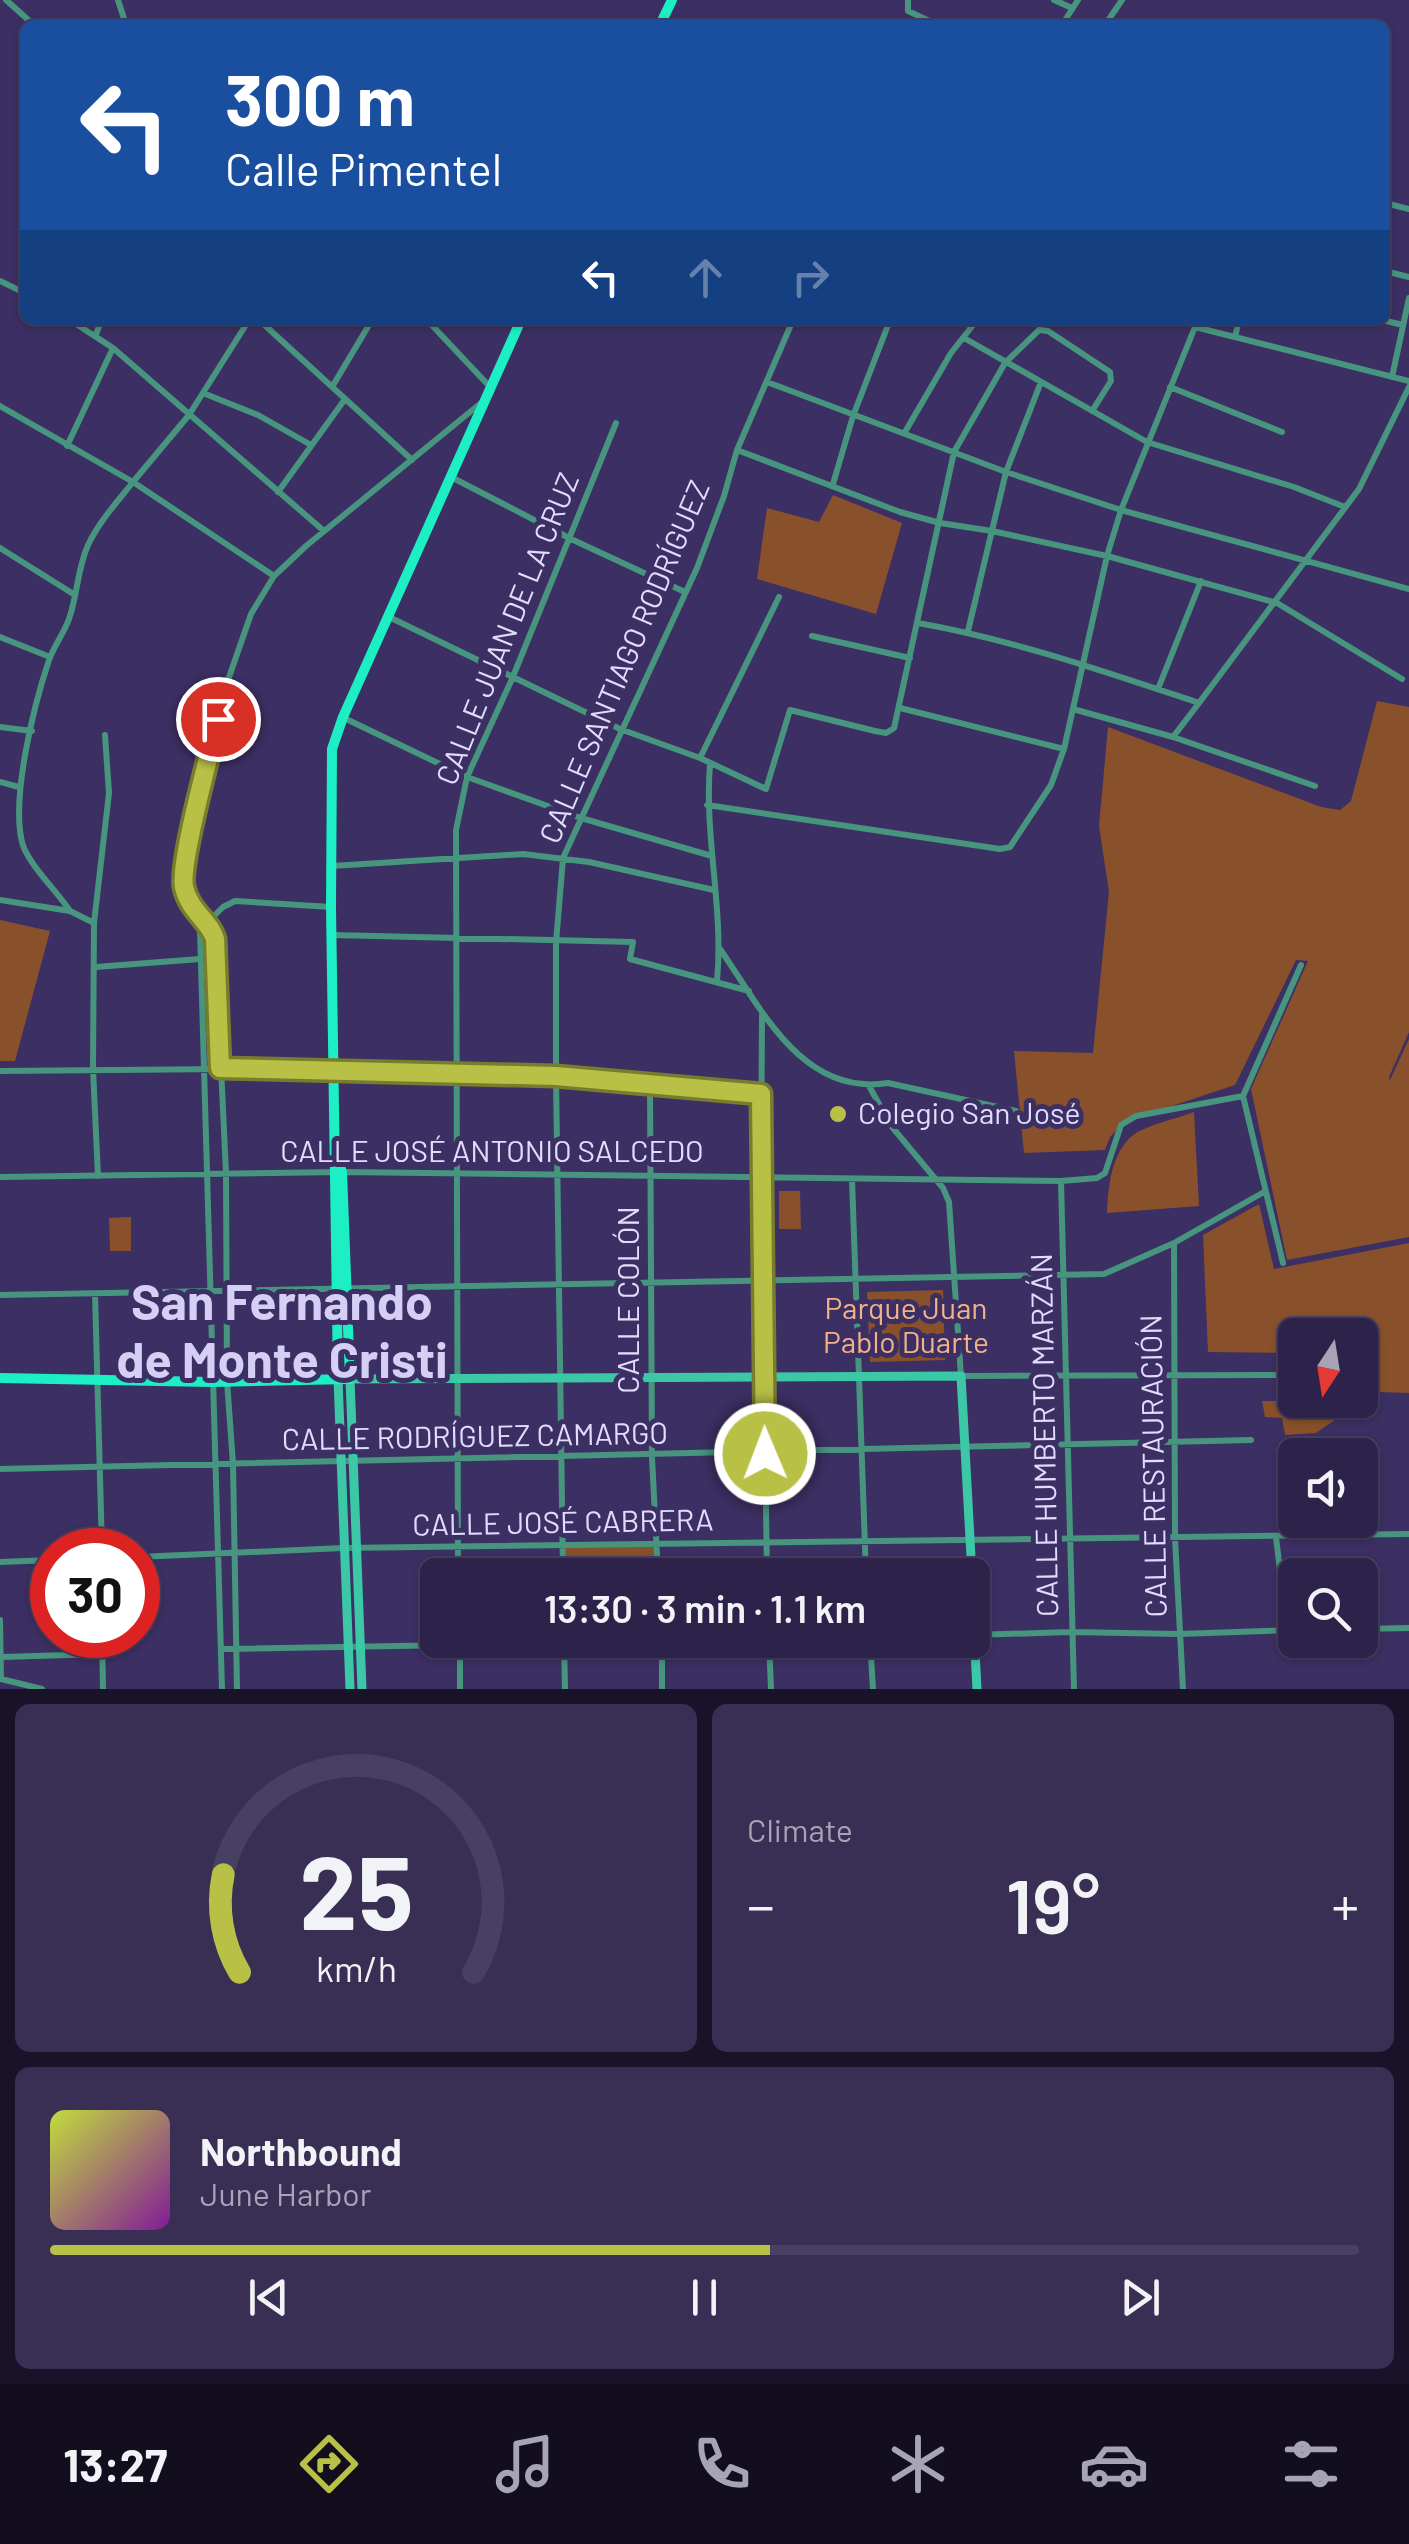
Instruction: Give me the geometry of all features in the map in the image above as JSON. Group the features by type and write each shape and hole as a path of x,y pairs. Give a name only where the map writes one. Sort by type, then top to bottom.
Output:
{"main road":[{"path":"344,1379 348,1290 336,1155 330,936 332,749 342,717 519,325"},
{"path":"338,1172 335,1290 344,1379"},
{"path":"0,1378 212,1382 344,1379"}],"street":[{"path":"6,0 28,20"},
{"path":"908,0 908,11 927,20"},
{"path":"1054,0 1072,8"},
{"path":"1065,20 1078,0"},
{"path":"1392,377 1409,298"},
{"path":"1390,322 1403,325"},
{"path":"79,325 114,348 324,531"},
{"path":"96,334 100,325"},
{"path":"70,910 24,851 18,812 19,787 50,658 68,624 76,579 91,539 189,415 246,325"},
{"path":"264,325 412,460"},
{"path":"332,386 369,325"},
{"path":"238,1689 233,1464 227,1381 226,1173 215,939 212,930 194,912 183,878 227,683 250,614 274,576 489,393 436,325"},
{"name":"CALLE SANTIAGO RODRÍGUEZ","path":"563,1558 556,943 563,858 712,532 736,450 791,325"},
{"path":"833,484 853,416 888,325"},
{"path":"905,432 971,325"},
{"path":"1235,337 1238,325"},
{"path":"707,805 1000,850 1010,847 1044,800 1064,749 1106,556 1147,442 1195,327 1409,384 1358,488 1174,737"},
{"path":"388,616 620,729 700,758 766,789 790,710 886,733 894,728 954,452 1005,363 1039,330 1048,331 1110,372 1111,382 1092,411"},
{"path":"964,338 1147,442 1294,486 1345,506"},
{"path":"66,446 114,348"},
{"path":"767,382 1006,472 1121,510 1409,589"},
{"path":"968,632 1006,472 1041,382"},
{"path":"1170,387 1282,432"},
{"path":"203,393 258,414 311,445"},
{"path":"278,492 345,398"},
{"path":"0,406 133,482 274,576"},
{"name":"CALLE JUAN DE LA CRUZ","path":"458,1558 455,858 459,807 468,777 616,423"},
{"path":"736,450 900,512 1106,556 1277,602 1402,680"},
{"path":"451,477 570,539 685,592"},
{"path":"0,548 76,596"},
{"path":"1158,689 1201,581"},
{"path":"700,758 779,597"},
{"path":"918,622 1082,663 1199,703"},
{"path":"812,636 910,658"},
{"path":"0,637 50,658"},
{"path":"900,708 1064,749"},
{"path":"1073,709 1174,737 1315,786"},
{"path":"342,717 468,777 581,818 712,856"},
{"path":"0,728 32,731"},
{"path":"98,1176 94,923 109,793 105,735"},
{"path":"710,764 707,805 720,949 717,981"},
{"path":"0,782 19,787"},
{"path":"332,866 524,854 563,858 714,890"},
{"path":"0,900 70,910 94,923"},
{"path":"222,1689 200,930 223,907 235,901 330,906"},
{"path":"330,936 633,942 630,960 749,991"},
{"path":"720,949 762,1014 794,1051 823,1075 869,1086 888,1083 1016,1111"},
{"path":"96,967 200,958"},
{"path":"1282,1263 1243,1096 1300,964"},
{"path":"727,984 737,974"},
{"path":"762,1014 768,1558"},
{"path":"0,1071 335,1068 556,1076 761,1094"},
{"name":"CALLE COLÓN","path":"650,1084 652,1456 657,1558"},
{"path":"869,1086 880,1109 949,1202 971,1558"},
{"name":"CALLE JOSÉ ANTONIO SALCEDO","path":"0,1178 338,1172 1061,1181 1097,1178 1105,1173 1121,1125 1136,1116 1243,1096"},
{"path":"852,1179 865,1558"},
{"name":"CALLE HUMBERTO MARZÁN","path":"1061,1181 1074,1689"},
{"path":"0,1295 1104,1274 1174,1243 1264,1192"},
{"name":"CALLE RESTAURACIÓN","path":"1174,1243 1174,1442 1183,1689"},
{"path":"95,1294 102,1528"},
{"path":"344,1379 1278,1375"},
{"path":"344,1379 353,1461 362,1689"},
{"path":"344,1379 340,1462 350,1689"},
{"name":"CALLE RODRÍGUEZ CAMARGO","path":"0,1469 1252,1440"},
{"name":"CALLE JOSÉ CABRERA","path":"160,1556 343,1548 1409,1534"},
{"path":"1276,1537 1279,1558"},
{"path":"0,1562 30,1561"},
{"path":"0,1620 0,1679 42,1689"},
{"path":"1378,1629 1409,1628"},
{"path":"990,1635 1278,1630"},
{"path":"221,1649 420,1644"},
{"path":"1,1657 30,1656"},
{"path":"103,1658 103,1689"},
{"path":"460,1658 460,1689"},
{"path":"564,1658 565,1689"},
{"path":"662,1658 662,1689"},
{"path":"770,1658 772,1689"},
{"path":"871,1658 873,1689"},
{"path":"975,1658 977,1689"}],"green space":[{"path":"833,495 902,523 876,614 757,579 767,508 819,522"},
{"path":"1377,701 1409,707 1409,1032 1389,1077 1390,1080 1409,1039 1409,1237 1287,1260 1251,1089 1308,961 1296,960 1235,1085 1124,1122 1110,1137 1105,1150 1024,1153 1014,1051 1093,1053 1109,892 1099,826 1108,727 1321,807 1340,810 1351,801"},
{"path":"0,920 50,931 15,1061 0,1061"},
{"path":"1194,1112 1199,1206 1107,1213 1112,1172 1125,1143 1144,1129"},
{"path":"779,1191 800,1191 801,1229 779,1229"},
{"path":"1259,1204 1274,1269 1409,1243 1409,1393 1378,1392 1378,1318 1278,1318 1278,1353 1208,1352 1203,1235"},
{"path":"131,1217 131,1251 110,1251 109,1218"},
{"name":"Parque Juan Pablo Duarte","path":"943,1290 945,1360 870,1362 867,1292"},
{"path":"1262,1401 1278,1401 1278,1418 1265,1417"},
{"path":"1282,1418 1338,1418 1316,1433 1285,1435"},
{"path":"656,1544 657,1558 563,1558 563,1547"}],"place":[{"name":"Colegio San José","path":"838,1114"}],"district":[{"name":"San Fernando de Monte Cristi","path":"282,1331"}],"route":[{"path":"218,719 183,878 194,912 212,930 215,939 220,1068 556,1076 761,1094 765,1454"}]}
